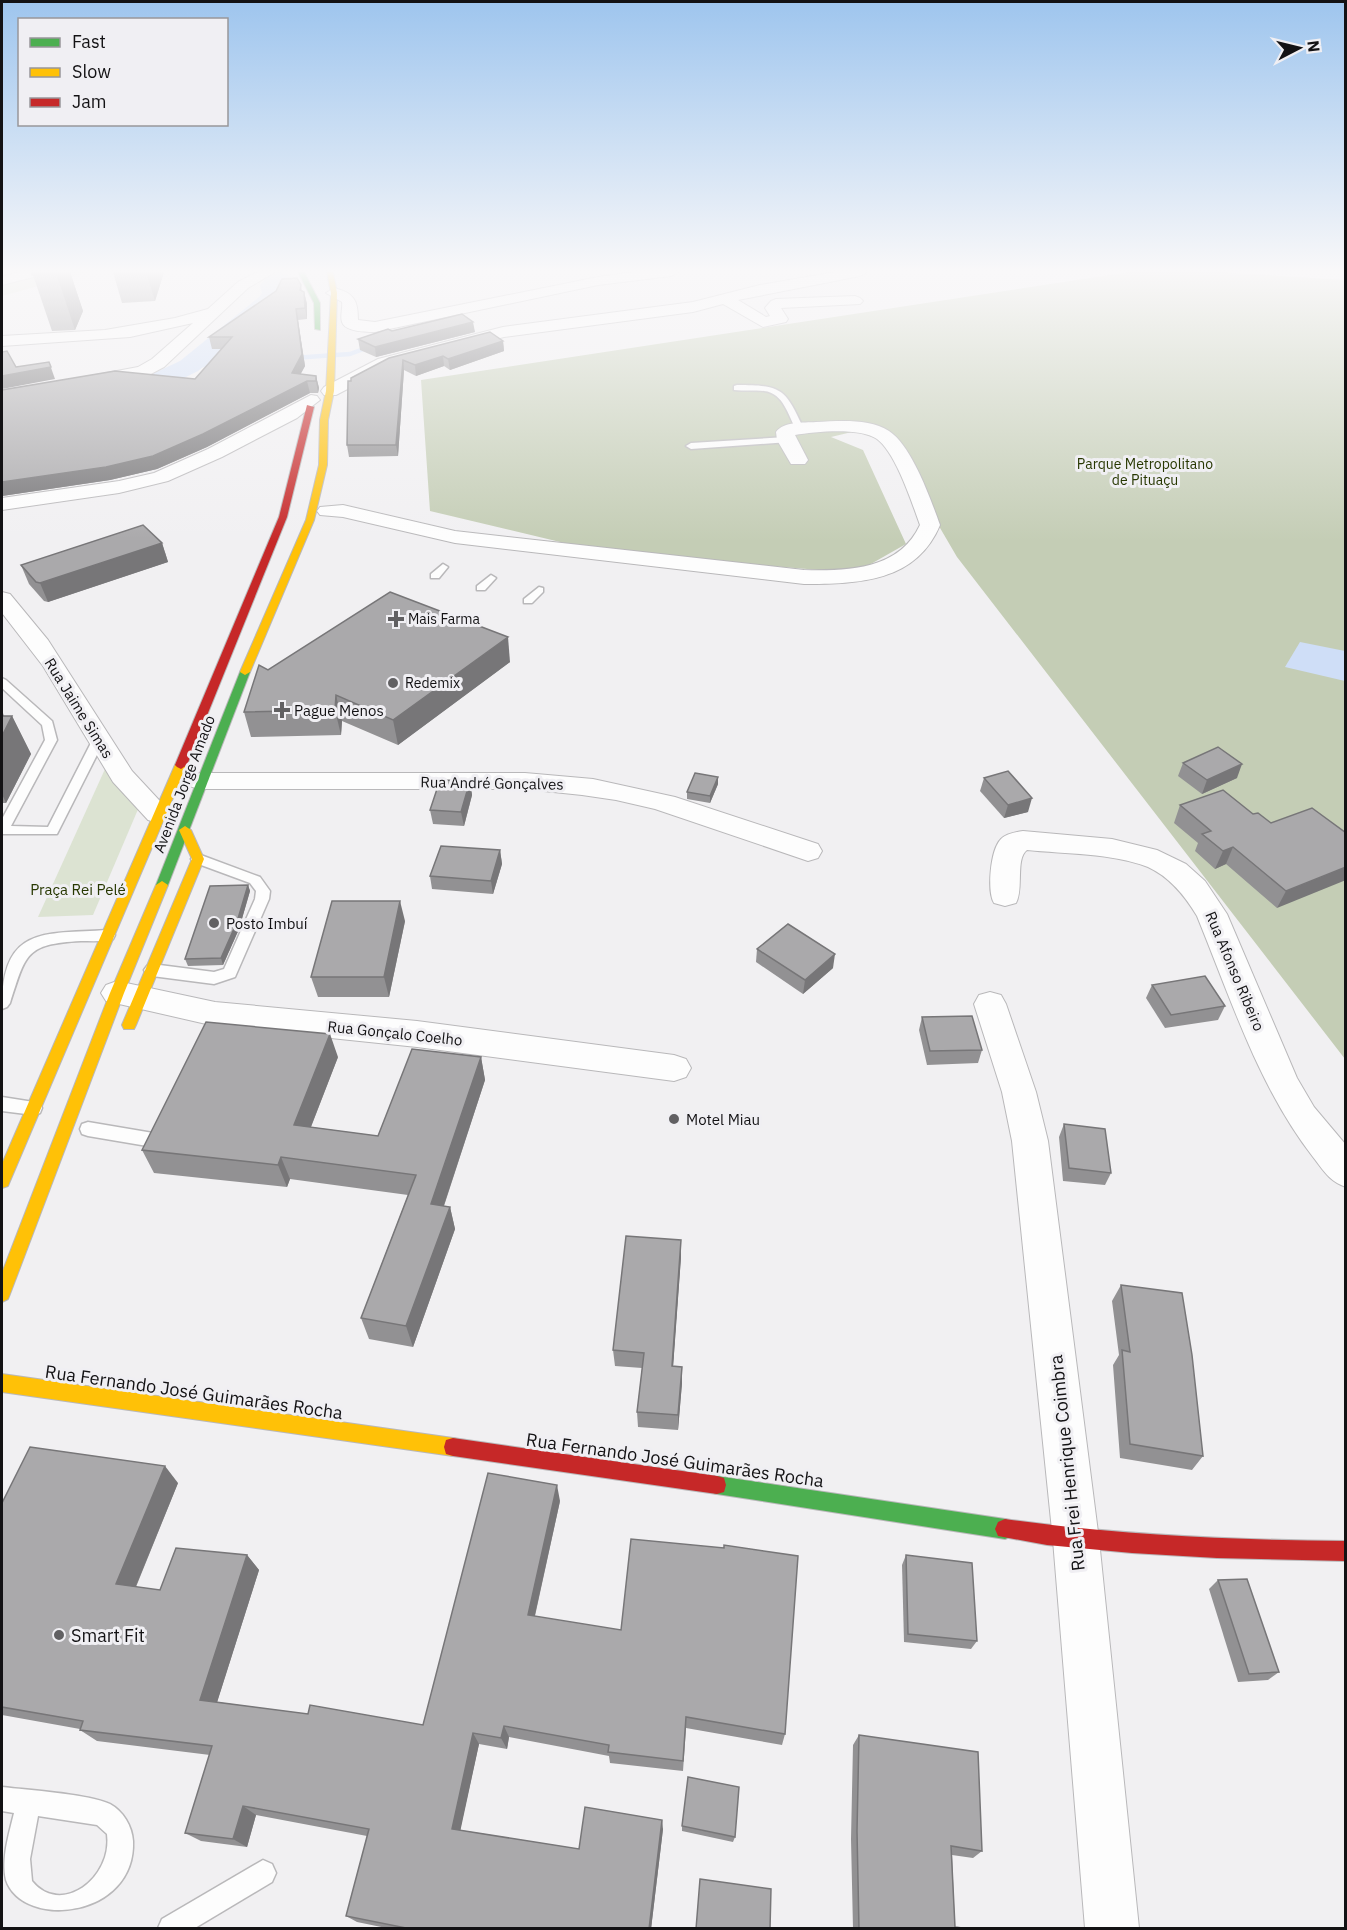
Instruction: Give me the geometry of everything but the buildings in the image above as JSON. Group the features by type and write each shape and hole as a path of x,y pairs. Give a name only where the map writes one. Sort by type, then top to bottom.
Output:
{"main road":[{"name":"Avenida Jorge Amado","path":"2,1294 45,1170 136,987 202,781 245,671 288,576 310,520 323,465 324,420 330,391 332,362"},
{"name":"Avenida Jorge Amado","path":"8,1174 278,527 308,420 312,394"},
{"path":"308,420 324,420"},
{"path":"289,493 326,494 332,514"},
{"path":"288,576 308,561"},
{"path":"123,1040 136,987 198,859 185,830"},
{"path":"45,1170 75,1147 90,1124"},
{"name":"Rua Fernando José Guimarães Rocha","path":"2,1383 832,1501 1076,1540 1239,1550 1346,1551"}],"street":[{"path":"75,384 132,373 159,362"},
{"path":"330,391 388,362"},
{"path":"2,504 119,487 160,477 215,453 291,414 312,394"},
{"path":"332,514 455,537 804,577 848,576 888,566 910,555 923,543 930,525 894,445 882,434 861,428 793,434 798,460"},
{"name":"Rua Jaime Simas","path":"2,599 40,645 121,776 158,814"},
{"name":"Rua André Gonçalves","path":"202,781 525,781 577,786 669,804 808,851"},
{"name":"Rua Afonso Ribeiro","path":"1005,896 1007,857 1011,846 1023,840 1112,849 1156,860 1176,871 1196,888 1212,914 1282,1083 1315,1135 1346,1172"},
{"name":"Rua Gonçalo Coelho","path":"136,987 214,1014 417,1034 674,1068"},
{"name":"Rua Frei Henrique Coimbra","path":"990,1004 1019,1092 1030,1141 1076,1540 1112,1929"}],"lane":[{"path":"691,446 793,434 783,394 767,387 738,388"},
{"path":"435,576 443,567"},
{"path":"481,588 491,578"},
{"path":"528,601 539,590"},
{"path":"2,682 48,724 51,732 47,751 2,831 52,831 99,739"},
{"path":"136,987 214,978 230,973 262,899 263,891 255,880 198,859"},
{"path":"2,1003 23,949 32,943 43,940 108,935"},
{"path":"2,1104 34,1108"},
{"path":"90,1124 159,1141"},
{"path":"2,1799 101,1813 113,1819 121,1834 119,1859 108,1882 89,1899 50,1907 33,1901 21,1888 19,1848 29,1803"},
{"path":"171,1929 263,1873"}],"green space":[{"name":"Parque Metropolitano de Pituaçu","path":"539,362 1345,362 1345,1059 957,557 891,444 856,431 831,437 863,450 906,544 855,573 602,552 430,511 421,380"},
{"name":"Praça Rei Pelé","path":"105,769 139,807 93,915 38,917"}],"water":[{"path":"1300,642 1345,651 1345,681 1285,667"}],"waterway":[{"path":"2,447 98,410 194,362"},
{"path":"189,366 218,364"}],"traffic: fast":[{"path":"162,885 245,672"},
{"path":"717,1485 1005,1529"}],"traffic: slow":[{"path":"245,672 310,520 323,465 324,420 330,391 331,362"},
{"path":"2,1181 181,765"},
{"path":"129,1025 198,859 185,830"},
{"path":"2,1294 117,993 162,885"},
{"path":"2,1383 453,1447"}],"traffic: jam":[{"path":"181,765 283,517 310,407"},
{"path":"453,1447 717,1485"},
{"path":"1005,1529 1132,1544 1260,1550 1346,1551"}],"place":[{"name":"Mais Farma","path":"396,619"},
{"name":"Redemix","path":"393,683"},
{"name":"Pague Menos","path":"282,710"},
{"name":"Posto Imbuí","path":"214,923"},
{"name":"Motel Miau","path":"674,1119"},
{"name":"Smart Fit","path":"59,1635"}]}
